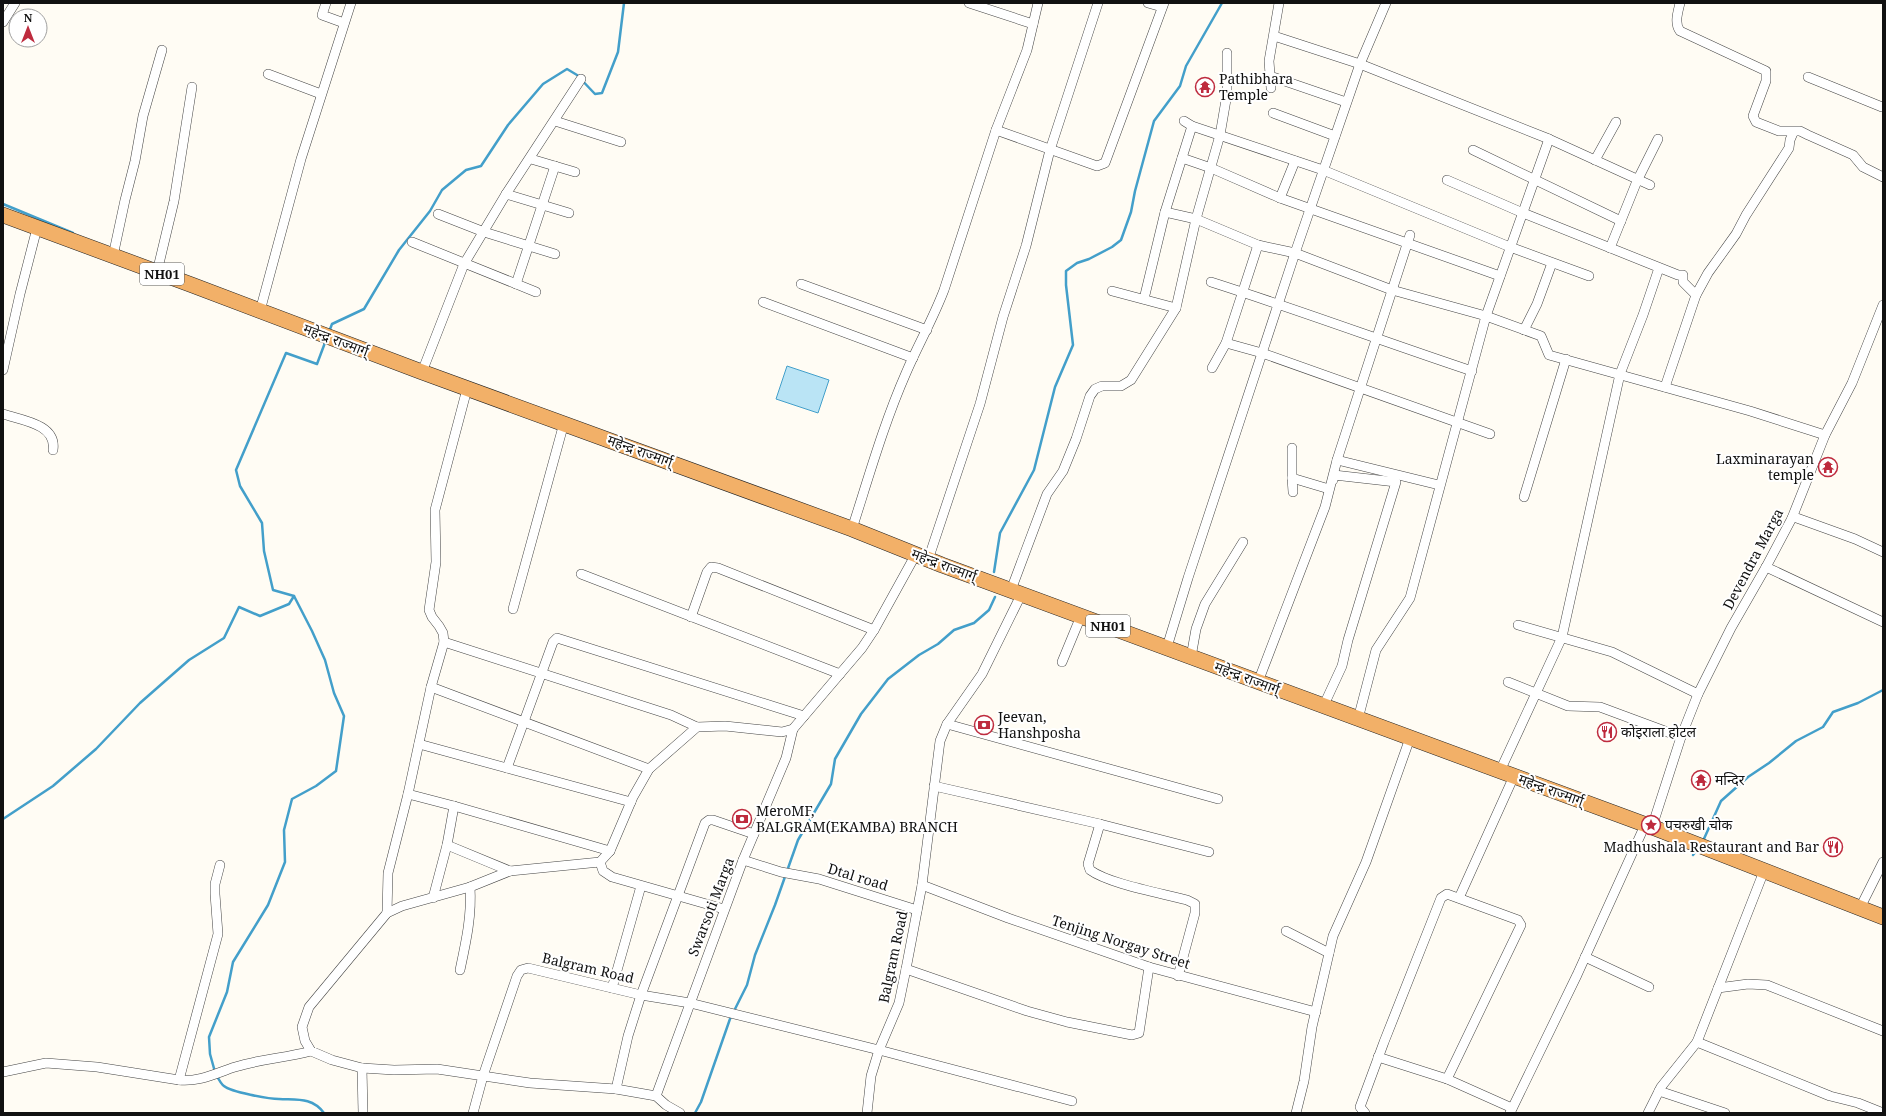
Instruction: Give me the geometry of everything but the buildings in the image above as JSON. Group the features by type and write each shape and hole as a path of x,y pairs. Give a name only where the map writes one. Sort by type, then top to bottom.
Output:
{"highway":[{"name":"महेन्द्र राज्मार्ग्","path":"3,215 260,310 422,372 852,529 922,557 1167,647 1323,707 1648,826 1883,917"}],"street":[{"path":"3,22 15,3"},
{"path":"326,3 322,15 344,23"},
{"path":"260,310 301,159 351,3"},
{"path":"969,3 1033,24"},
{"path":"852,529 885,425 944,290 996,130 1027,50 1038,3"},
{"path":"444,642 671,716 697,727 725,726 782,732 793,729 862,648 922,557 965,450 1003,317 1026,246 1050,150 1098,3"},
{"path":"996,130 1097,166 1105,163 1163,5 1148,3"},
{"path":"1271,88 1269,61 1279,3"},
{"path":"1167,647 1188,578 1278,303 1346,102 1360,64 1386,3"},
{"path":"1680,3 1677,19 1677,24 1680,31 1766,71 1766,82 1755,111 1754,120 1771,129 1793,132 1800,131 1853,155 1863,167 1883,177"},
{"path":"1274,36 1360,64 1550,139 1650,186"},
{"path":"113,256 144,116 162,50"},
{"name":"Balgram Road","path":"483,1076 517,976 521,970 528,968 641,995 690,1003 879,1050 899,1002 906,969 922,885 940,741 947,724 982,674 1016,592 1048,494 1063,471 1074,445 1090,396 1095,389 1102,386 1121,386 1130,380 1176,308 1196,219 1220,135 1227,94 1227,53"},
{"path":"268,74 321,94"},
{"path":"1270,76 1346,102"},
{"path":"1808,77 1883,106"},
{"path":"422,372 464,264 506,194 530,160 581,79"},
{"path":"157,272 174,201 192,87"},
{"path":"1273,113 1335,136"},
{"path":"555,121 621,142"},
{"path":"1595,160 1616,122"},
{"path":"1144,299 1165,212 1182,158 1188,124 1323,170 1510,247 1589,276"},
{"path":"1665,387 1696,295 1708,273 1736,234 1746,215 1789,148 1793,132"},
{"path":"1358,719 1376,650 1410,598 1439,485 1472,371 1486,316 1550,139"},
{"path":"1610,248 1637,181 1658,139"},
{"path":"1473,150 1621,221"},
{"path":"1182,158 1210,168 1280,198 1408,239 1500,276"},
{"path":"530,160 575,172"},
{"path":"1280,198 1295,161"},
{"path":"516,284 555,166"},
{"path":"1447,180 1523,213 1659,268 1683,275 1683,282 1696,295"},
{"path":"506,194 569,213"},
{"path":"1165,212 1196,219 1258,244 1295,253 1392,290 1486,316 1541,336 1549,355 1665,387 1825,435"},
{"path":"438,214 484,232 554,254"},
{"path":"3,370 37,228"},
{"path":"1325,507 1337,460 1408,239"},
{"path":"412,242 536,292"},
{"path":"1212,368 1226,343 1258,244"},
{"path":"1524,330 1537,304 1552,262"},
{"path":"1458,898 1507,774 1535,694 1562,637 1620,374 1643,315 1659,268"},
{"path":"1211,282 1278,303 1376,340 1472,371"},
{"path":"801,284 927,330"},
{"path":"1112,291 1176,308"},
{"path":"763,302 913,358"},
{"name":"Devendra Marga","path":"1511,1110 1648,826 1698,694 1731,628 1792,518 1825,435 1852,382 1883,305"},
{"path":"1226,343 1262,353 1490,434"},
{"path":"1524,497 1566,359"},
{"path":"387,913 388,873 408,794 431,688 444,642 443,633 429,610 436,562 435,510 468,389"},
{"path":"3,414 42,427 48,432 54,442 53,450"},
{"path":"513,609 564,424"},
{"path":"1292,448 1293,492"},
{"path":"1337,460 1439,485"},
{"path":"1258,682 1325,507 1334,475 1396,482 1348,640 1342,666 1323,707"},
{"path":"1292,478 1329,489"},
{"path":"1792,518 1794,517 1855,539 1883,552"},
{"path":"1191,657 1196,629 1204,604 1243,542"},
{"path":"691,617 707,572 711,567 718,568 874,630"},
{"path":"1766,567 1883,622"},
{"path":"581,574 840,674"},
{"path":"1062,662 1081,616"},
{"path":"1518,625 1612,652 1698,694"},
{"path":"507,768 543,674 553,642 556,638 804,716"},
{"path":"1508,682 1568,706 1600,707 1681,737"},
{"path":"431,688 649,769"},
{"path":"947,724 1218,799"},
{"path":"680,1113 666,1105 656,1096 616,1089 530,1083 437,1068 394,1070 362,1068 332,1060 311,1051 305,1041 302,1027 309,1007 387,913 402,906 470,887 510,871 600,862 610,851 630,802 649,769 697,727"},
{"name":"Swarsoti Marga","path":"656,1096 724,909 786,758 793,729"},
{"path":"1296,1113 1304,1081 1316,1012 1333,936 1366,862 1410,738"},
{"path":"419,744 630,802"},
{"path":"934,786 1100,824 1209,852"},
{"path":"408,794 610,851"},
{"path":"433,898 448,845 454,806"},
{"path":"616,1089 628,1036 641,995 705,823 708,820 754,834"},
{"path":"1100,824 1088,864 1090,870 1104,877 1187,900 1195,904 1195,913 1178,976"},
{"path":"448,845 510,871"},
{"name":"Dtal road","path":"743,860 786,873 819,879 917,910"},
{"path":"600,862 603,871 612,877 724,909"},
{"path":"1860,908 1883,862"},
{"path":"179,1080 218,934 215,894 216,879 220,866"},
{"path":"1648,1113 1659,1091 1697,1042 1764,871"},
{"name":"Tenjing Norgay Street","path":"922,885 1008,918 1149,967 1316,1012"},
{"path":"612,988 641,886"},
{"path":"460,970 469,932 471,900 470,887"},
{"path":"1365,1113 1360,1107 1378,1057 1441,898 1447,894 1518,920 1521,927 1447,1079"},
{"path":"1286,931 1329,954"},
{"path":"1585,957 1649,987"},
{"path":"906,969 1027,1011 1067,1022 1132,1035 1139,1033 1149,967"},
{"path":"1718,988 1748,984 1767,985 1883,1031"},
{"path":"1697,1042 1830,1096 1858,1103 1883,1112"},
{"path":"867,1113 871,1076 879,1050 1072,1101"},
{"path":"3,1072 46,1064 97,1067 190,1081 204,1078 235,1067 290,1057 311,1051"},
{"path":"1378,1057 1447,1079 1511,1110"},
{"path":"362,1068 363,1113"},
{"path":"473,1113 483,1076"},
{"path":"1659,1091 1725,1113"}],"water":[{"path":"787,366 829,380 818,413 776,399"}],"waterway":[{"path":"329,332 332,324 364,309 399,250 430,211 442,190 466,170 481,166 508,125 543,84 567,69 577,75 595,94 602,93 618,52 624,3"},
{"path":"994,572 1000,533 1034,470 1055,387 1073,345 1066,285 1066,271 1077,263 1089,259 1112,247 1121,240 1131,212 1135,191 1154,121 1180,86 1186,66 1222,3"},
{"path":"3,204 73,233"},
{"path":"215,1072 210,1054 209,1037 227,992 233,962 268,905 285,862 284,830 292,799 316,786 336,771 344,716 334,693 325,660 294,596 273,590 264,551 262,523 240,486 236,470 286,353 317,364 326,340"},
{"path":"3,819 53,786 96,749 140,703 189,660 224,638 239,607 260,616 289,604 294,596"},
{"path":"734,1011 747,985 755,955 775,905 798,840 831,784 835,759 861,714 888,679 919,655 938,644 954,630 974,623 989,610 995,597"},
{"path":"1703,841 1721,801 1748,777 1769,763 1796,741 1823,727 1833,712 1858,703 1883,690"},
{"path":"1693,855 1697,850"},
{"path":"695,1113 701,1102 731,1016"},
{"path":"217,1076 223,1085 234,1091 274,1099 304,1100 314,1104 324,1113"}],"place":[{"name":"Pathibhara Temple","path":"1205,87"},
{"name":"Laxminarayan temple","path":"1828,467"},
{"name":"Jeevan, Hanshposha","path":"984,725"},
{"name":"कोइराला होटल","path":"1607,732"},
{"name":"मन्दिर","path":"1701,780"},
{"name":"MeroMF, BALGRAM(EKAMBA) BRANCH","path":"742,819"},
{"name":"पचरुखी चोक","path":"1651,825"},
{"name":"Madhushala Restaurant and Bar","path":"1833,847"}]}
